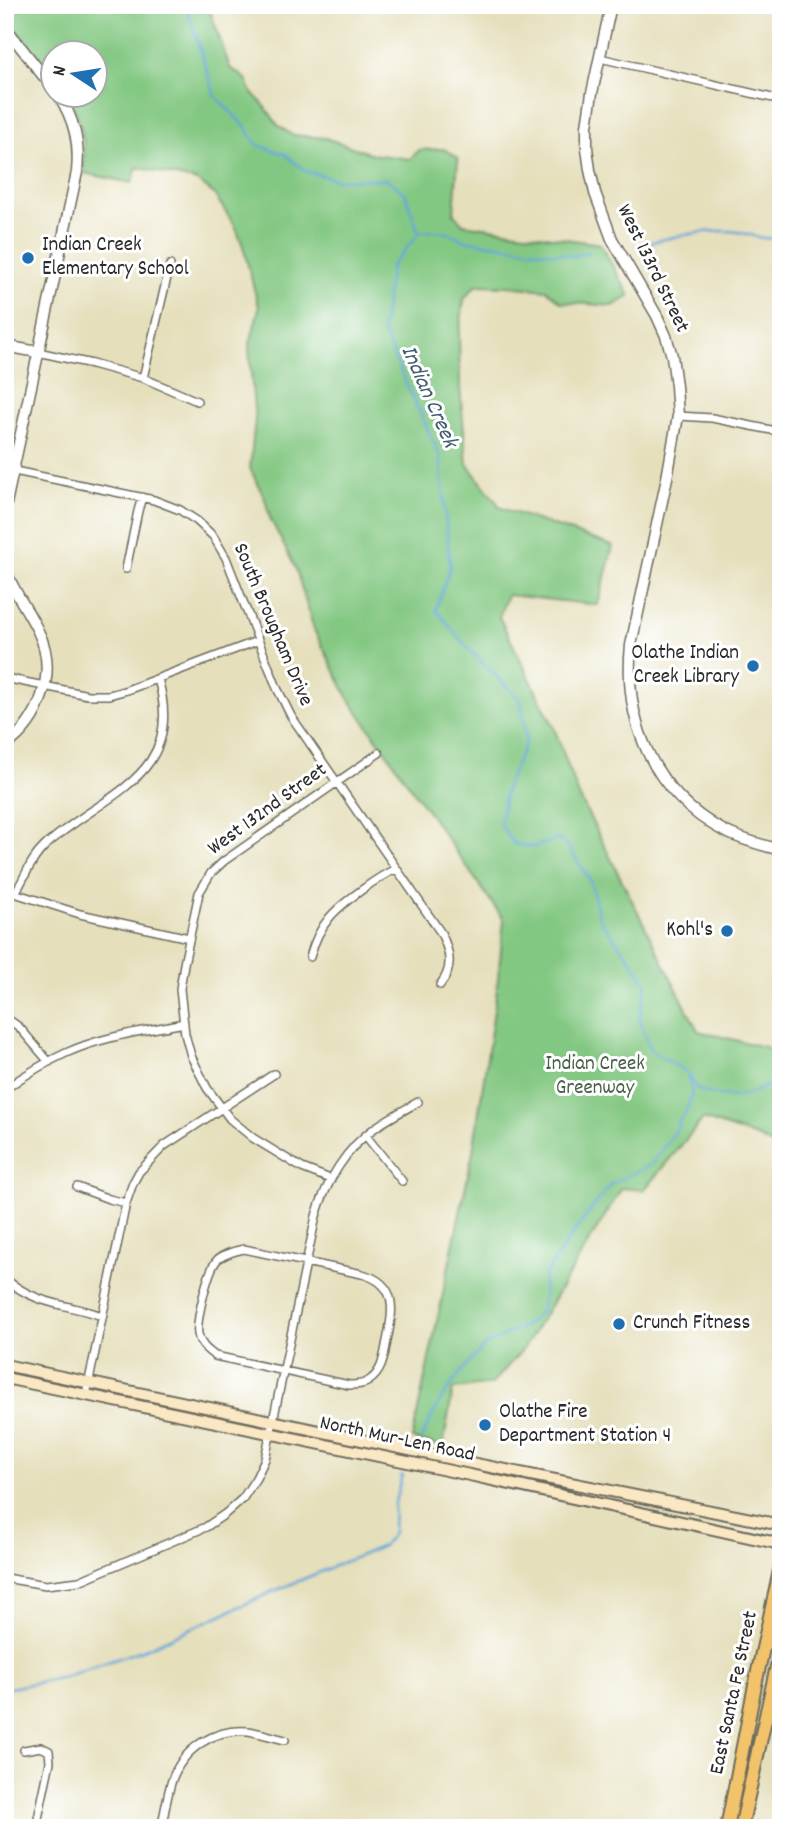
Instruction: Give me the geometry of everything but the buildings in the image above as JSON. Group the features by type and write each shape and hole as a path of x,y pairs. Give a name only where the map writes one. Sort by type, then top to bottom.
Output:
{"main road":[{"name":"North Mur-Len Road","path":"5,1365 89,1382 272,1427 781,1544"},
{"name":"North Mur-Len Road","path":"5,1378 468,1463 781,1525"},
{"name":"East Santa Fe Street","path":"727,1828 781,1566"},
{"name":"East Santa Fe Street","path":"741,1828 781,1648"}],"street":[{"name":"West 133rd Street","path":"611,5 592,93 587,148 595,193 612,239 666,336 677,386 678,416 631,645 631,701 652,762 687,805 725,831 742,839 781,850"},
{"path":"6,29 38,70"},
{"path":"600,58 781,100"},
{"path":"5,508 9,470 77,172 75,128 67,108"},
{"path":"143,378 170,265"},
{"path":"5,346 92,364 143,378 197,401"},
{"path":"678,416 712,418 781,432"},
{"name":"South Brougham Drive","path":"9,470 169,505 197,521 213,536 226,558 257,641 291,716 441,933 449,955 449,966 447,976 440,985"},
{"path":"126,569 142,498"},
{"path":"5,569 42,640 47,663 41,701 33,717 18,737 5,746"},
{"path":"5,678 88,695 109,695 257,641"},
{"path":"15,893 41,849 130,784 150,762 159,744 164,723 163,696 158,679"},
{"name":"West 132nd Street","path":"330,1179 302,1168 253,1138 230,1119 207,1088 191,1056 185,1034 180,989 199,893 205,881 217,867 379,753"},
{"path":"310,957 320,930 332,914 383,875 396,869"},
{"path":"5,890 80,914 189,938"},
{"path":"5,1017 19,1027 49,1062"},
{"path":"5,1089 31,1071 69,1051 114,1037 184,1023"},
{"path":"86,1395 126,1203 143,1166 164,1146 274,1074"},
{"path":"5,1578 46,1585 79,1581 206,1527 229,1511 250,1488 262,1467 272,1427 322,1196 347,1154 373,1129 418,1102"},
{"path":"366,1136 402,1181"},
{"path":"77,1187 126,1203"},
{"path":"244,1249 370,1276 382,1283 392,1303 392,1316 380,1369 369,1381 358,1385 344,1384 284,1371 215,1356 201,1343 198,1324 209,1274 220,1258 231,1251 244,1249"},
{"path":"5,1279 40,1300 102,1316"},
{"path":"162,1828 176,1770 186,1755 201,1743 218,1735 237,1731 285,1740"},
{"path":"24,1750 41,1747 49,1751 50,1762 36,1828"}],"green space":[{"name":"Indian Creek Greenway","path":"5,5 208,5 230,68 246,79 252,93 278,125 292,135 325,138 372,154 410,159 419,150 444,149 458,158 454,214 463,224 600,244 630,296 613,306 561,302 547,290 476,285 464,299 459,335 460,387 467,464 501,508 613,546 598,605 507,595 499,617 553,725 579,796 698,1031 781,1051 781,1150 759,1138 703,1119 644,1190 622,1188 524,1348 492,1384 453,1389 443,1447 412,1439 473,1152 496,997 504,920 349,699 314,630 296,569 270,518 265,499 250,468 255,420 249,348 259,308 235,226 214,194 197,181 137,167 132,183 83,173 82,132 74,108 108,108 108,38 38,38 38,59 5,16"}],"waterway":[{"name":"Indian Creek","path":"186,5 215,96 246,127 257,145 285,154 305,171 339,180 387,179 405,193 419,234 391,266 382,331 440,456 450,567 436,610 467,647 521,701 526,742 506,787 500,824 514,844 534,847 558,839 566,844 590,880 600,920 647,984 639,1019 651,1051 687,1072 698,1090 711,1094 740,1096 781,1080"},
{"path":"641,245 715,231 781,238"},
{"path":"418,232 442,232 463,240 575,256 589,252"},
{"path":"421,1439 439,1402 484,1346 533,1321 542,1308 545,1275 611,1184 652,1164 685,1114 692,1094 688,1076"},
{"path":"5,1689 64,1677 145,1649 383,1546 393,1533 394,1506 402,1475"}],"place":[{"name":"Indian Creek Elementary School","path":"28,258"},
{"name":"Olathe Indian Creek Library","path":"753,666"},
{"name":"Kohl's","path":"727,931"},
{"name":"Crunch Fitness","path":"619,1324"},
{"name":"Olathe Fire Department Station 4","path":"485,1425"}]}
